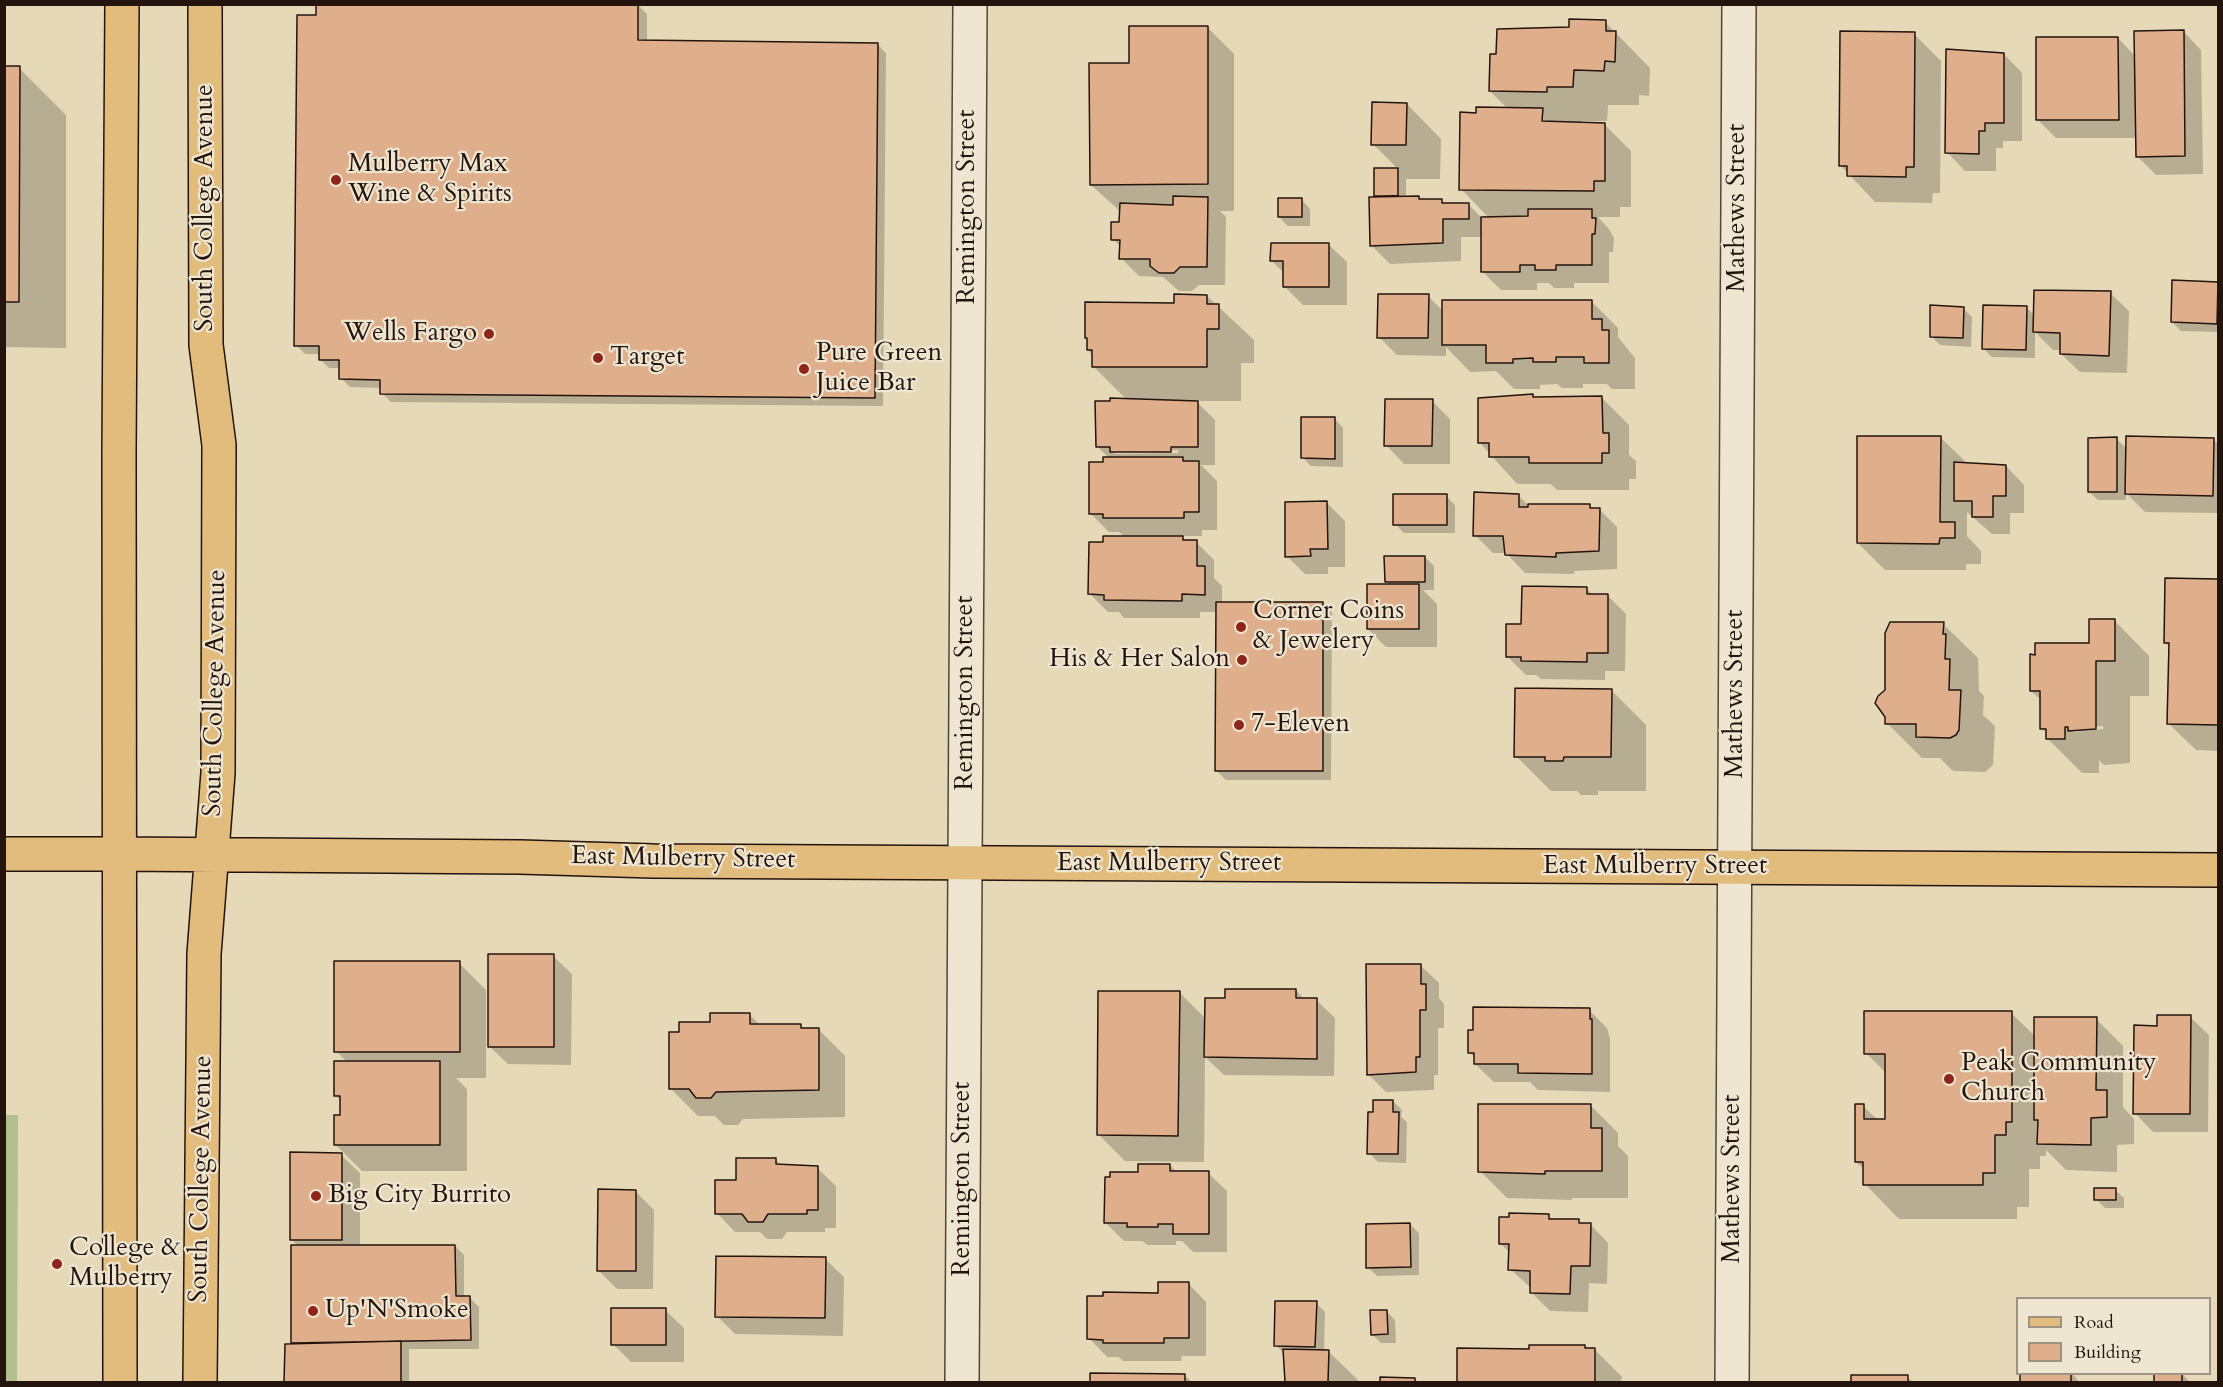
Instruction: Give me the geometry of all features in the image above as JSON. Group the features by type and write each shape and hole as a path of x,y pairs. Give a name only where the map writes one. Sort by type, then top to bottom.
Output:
{"main road":[{"path":"120,1383 122,4"},
{"name":"South College Avenue","path":"200,1383 204,954 218,773 219,445 206,345 205,4"},
{"name":"East Mulberry Street","path":"4,854 965,863 2218,870"}],"street":[{"name":"Remington Street","path":"962,1383 970,4"},
{"name":"Mathews Street","path":"1732,1383 1739,4"}],"green space":[{"path":"5,1115 18,1115 17,1382 4,1382"}],"building":[{"path":"316,4 638,4 638,40 878,43 875,398 380,394 380,380 339,379 339,360 319,360 319,346 294,346 297,15 316,15"},
{"path":"1569,19 1606,20 1606,31 1616,31 1615,62 1605,61 1604,71 1574,70 1573,87 1547,87 1547,92 1489,91 1490,54 1496,54 1497,29 1569,27"},
{"path":"1129,26 1208,26 1208,184 1090,185 1089,63 1129,63"},
{"path":"2184,30 2185,156 2136,157 2134,31"},
{"path":"1840,31 1915,32 1914,167 1906,167 1906,177 1847,176 1847,166 1839,166"},
{"path":"2036,37 2118,37 2119,120 2036,120"},
{"path":"1946,49 2004,53 2004,123 1985,123 1985,131 1979,131 1979,154 1945,153"},
{"path":"4,66 20,66 19,302 4,302"},
{"path":"1372,102 1407,103 1406,145 1371,145"},
{"path":"1476,107 1543,108 1542,121 1605,123 1605,181 1594,181 1594,191 1459,190 1460,112 1476,113"},
{"path":"1374,168 1398,168 1398,196 1374,196"},
{"path":"1173,196 1208,197 1207,267 1180,267 1174,273 1159,273 1150,266 1150,259 1119,259 1120,240 1111,240 1111,222 1119,222 1120,203 1173,205"},
{"path":"1419,196 1419,199 1442,199 1442,203 1469,203 1469,219 1443,219 1443,243 1370,246 1369,197"},
{"path":"1278,198 1302,198 1302,217 1278,217"},
{"path":"1528,209 1592,209 1592,218 1596,218 1595,234 1592,234 1592,265 1556,265 1556,270 1535,270 1535,265 1520,265 1520,272 1481,272 1481,217 1528,216"},
{"path":"1271,243 1329,243 1329,287 1283,287 1283,261 1270,261"},
{"path":"2172,280 2218,282 2217,324 2171,322"},
{"path":"2034,290 2111,291 2109,356 2060,354 2060,333 2033,332"},
{"path":"1174,294 1207,295 1207,304 1219,304 1219,329 1207,329 1207,367 1092,367 1092,350 1087,350 1087,338 1085,338 1085,302 1174,303"},
{"path":"1378,294 1429,294 1428,338 1377,338"},
{"path":"1442,300 1592,300 1592,319 1602,319 1602,330 1609,330 1609,363 1584,363 1584,357 1556,357 1556,362 1533,362 1533,358 1513,359 1513,363 1486,363 1486,345 1442,345"},
{"path":"1930,305 1964,307 1963,338 1930,337"},
{"path":"1983,305 2027,306 2026,350 1982,349"},
{"path":"1533,394 1533,397 1602,396 1603,433 1609,433 1609,453 1602,453 1602,463 1529,463 1529,457 1489,457 1489,443 1478,443 1478,398"},
{"path":"1110,398 1198,401 1198,447 1171,447 1171,452 1110,452 1110,447 1096,447 1095,401 1110,401"},
{"path":"1385,399 1433,399 1432,446 1384,446"},
{"path":"1301,417 1335,417 1335,459 1301,458"},
{"path":"1857,436 1941,436 1940,522 1955,522 1955,538 1940,538 1939,544 1857,543"},
{"path":"2126,436 2214,438 2213,496 2125,494"},
{"path":"2117,437 2117,492 2088,492 2088,438"},
{"path":"1103,457 1183,457 1183,461 1199,461 1199,512 1184,512 1184,518 1103,518 1103,514 1089,514 1089,462 1103,462"},
{"path":"1954,462 2006,465 2006,496 1993,496 1993,517 1972,517 1972,501 1954,501"},
{"path":"1474,492 1519,494 1519,507 1528,507 1528,504 1590,504 1590,508 1600,508 1599,551 1556,553 1556,557 1505,555 1503,536 1473,536"},
{"path":"1393,494 1447,494 1447,525 1393,525"},
{"path":"1327,501 1328,549 1310,549 1311,556 1285,557 1285,502"},
{"path":"1103,536 1183,536 1183,540 1197,540 1197,566 1205,566 1205,595 1182,594 1182,601 1104,600 1104,595 1088,594 1089,542 1103,542"},
{"path":"1384,556 1425,556 1425,582 1385,582"},
{"path":"2165,578 2218,579 2218,725 2167,724 2169,643 2164,643"},
{"path":"1367,584 1419,584 1419,629 1367,629"},
{"path":"1522,586 1587,587 1587,594 1608,594 1608,653 1587,653 1587,662 1521,661 1521,657 1506,657 1506,624 1521,624"},
{"path":"1216,602 1323,602 1323,771 1215,771"},
{"path":"2089,619 2115,619 2115,661 2096,661 2096,729 2068,731 2068,727 2065,727 2065,739 2046,739 2046,729 2040,729 2040,691 2030,691 2030,654 2035,655 2035,643 2089,643"},
{"path":"1890,622 1944,622 1945,659 1950,659 1949,690 1961,690 1959,730 1956,735 1950,738 1916,737 1916,724 1885,724 1885,717 1875,703 1878,696 1885,690 1885,633"},
{"path":"1515,688 1612,689 1611,757 1564,757 1563,761 1545,761 1545,757 1514,757"},
{"path":"488,954 554,954 554,1047 488,1047"},
{"path":"334,961 460,961 460,1052 334,1052"},
{"path":"1366,964 1421,964 1421,984 1426,984 1426,1010 1420,1010 1420,1057 1416,1057 1416,1072 1367,1075"},
{"path":"1225,989 1296,989 1296,998 1317,998 1317,1059 1204,1057 1205,998 1225,998"},
{"path":"1098,991 1180,991 1178,1136 1097,1135"},
{"path":"1473,1007 1590,1008 1592,1074 1518,1073 1518,1064 1474,1064 1474,1053 1468,1053 1468,1030 1473,1030"},
{"name":"Peak Community Church","path":"1864,1011 2012,1011 2012,1122 2006,1122 2006,1135 1995,1135 1995,1173 1983,1173 1983,1185 1863,1185 1863,1162 1855,1162 1855,1104 1864,1104 1864,1119 1885,1119 1885,1054 1864,1054"},
{"path":"710,1013 750,1013 750,1024 801,1024 801,1028 819,1028 819,1090 716,1092 711,1098 696,1098 689,1089 669,1089 669,1032 679,1032 679,1022 710,1022"},
{"path":"2157,1015 2191,1015 2190,1114 2133,1114 2134,1025 2157,1026"},
{"path":"2034,1017 2097,1017 2096,1090 2107,1090 2107,1117 2091,1118 2091,1145 2037,1144 2038,1120 2034,1120"},
{"path":"334,1061 440,1061 440,1145 334,1145 334,1115 340,1115 340,1096 334,1096"},
{"path":"1373,1100 1393,1100 1393,1112 1399,1112 1398,1154 1367,1154 1368,1112 1373,1112"},
{"path":"1478,1104 1591,1104 1591,1128 1602,1128 1602,1171 1545,1171 1545,1174 1478,1172"},
{"name":"Big City Burrito","path":"290,1152 342,1153 342,1240 290,1240"},
{"path":"736,1158 776,1158 776,1164 818,1166 818,1210 807,1210 807,1214 768,1214 763,1222 748,1222 742,1214 715,1214 715,1180 736,1180"},
{"path":"1138,1164 1170,1164 1170,1171 1209,1171 1209,1234 1173,1234 1173,1224 1158,1224 1158,1227 1127,1227 1127,1223 1104,1223 1105,1177 1110,1177 1110,1172 1138,1172"},
{"path":"2094,1188 2116,1188 2116,1200 2094,1200"},
{"path":"598,1189 636,1190 636,1271 597,1271"},
{"path":"1509,1213 1549,1214 1549,1219 1579,1219 1579,1223 1591,1223 1590,1266 1571,1266 1570,1294 1530,1293 1530,1271 1508,1270 1509,1244 1499,1244 1499,1217 1509,1217"},
{"path":"1410,1223 1411,1267 1366,1268 1366,1224"},
{"path":"291,1245 455,1245 456,1296 470,1296 471,1340 291,1343"},
{"path":"716,1256 826,1257 825,1318 715,1317"},
{"path":"1158,1282 1189,1282 1189,1338 1164,1338 1164,1343 1103,1343 1103,1340 1087,1339 1087,1296 1103,1296 1103,1292 1158,1293"},
{"path":"1275,1301 1317,1301 1315,1347 1274,1346"},
{"path":"611,1308 666,1308 666,1345 611,1345"},
{"path":"1370,1310 1387,1310 1388,1334 1371,1335"},
{"path":"401,1341 401,1382 284,1382 285,1344"},
{"path":"1529,1345 1585,1345 1585,1348 1595,1348 1595,1382 1457,1382 1457,1348 1529,1349"},
{"path":"1283,1349 1329,1350 1328,1382 1285,1382"},
{"path":"1090,1373 1185,1374 1185,1382 1090,1382"},
{"path":"1851,1375 1908,1375 1908,1382 1851,1382"},
{"path":"2020,1375 2071,1375 2071,1382 2020,1382"},
{"path":"2154,1375 2182,1375 2182,1382 2154,1382"},
{"path":"1380,1377 1415,1378 1415,1382 1380,1382"}],"place":[{"name":"Mulberry Max Wine & Spirits","path":"336,180"},
{"name":"Wells Fargo","path":"489,334"},
{"name":"Target","path":"598,358"},
{"name":"Pure Green Juice Bar","path":"804,369"},
{"name":"Corner Coins & Jewelery","path":"1241,627"},
{"name":"His & Her Salon","path":"1242,660"},
{"name":"7-Eleven","path":"1239,725"},
{"name":"Peak Community Church","path":"1949,1079"},
{"name":"Big City Burrito","path":"316,1196"},
{"name":"College & Mulberry","path":"57,1264"},
{"name":"Up'N'Smoke","path":"313,1311"}]}
